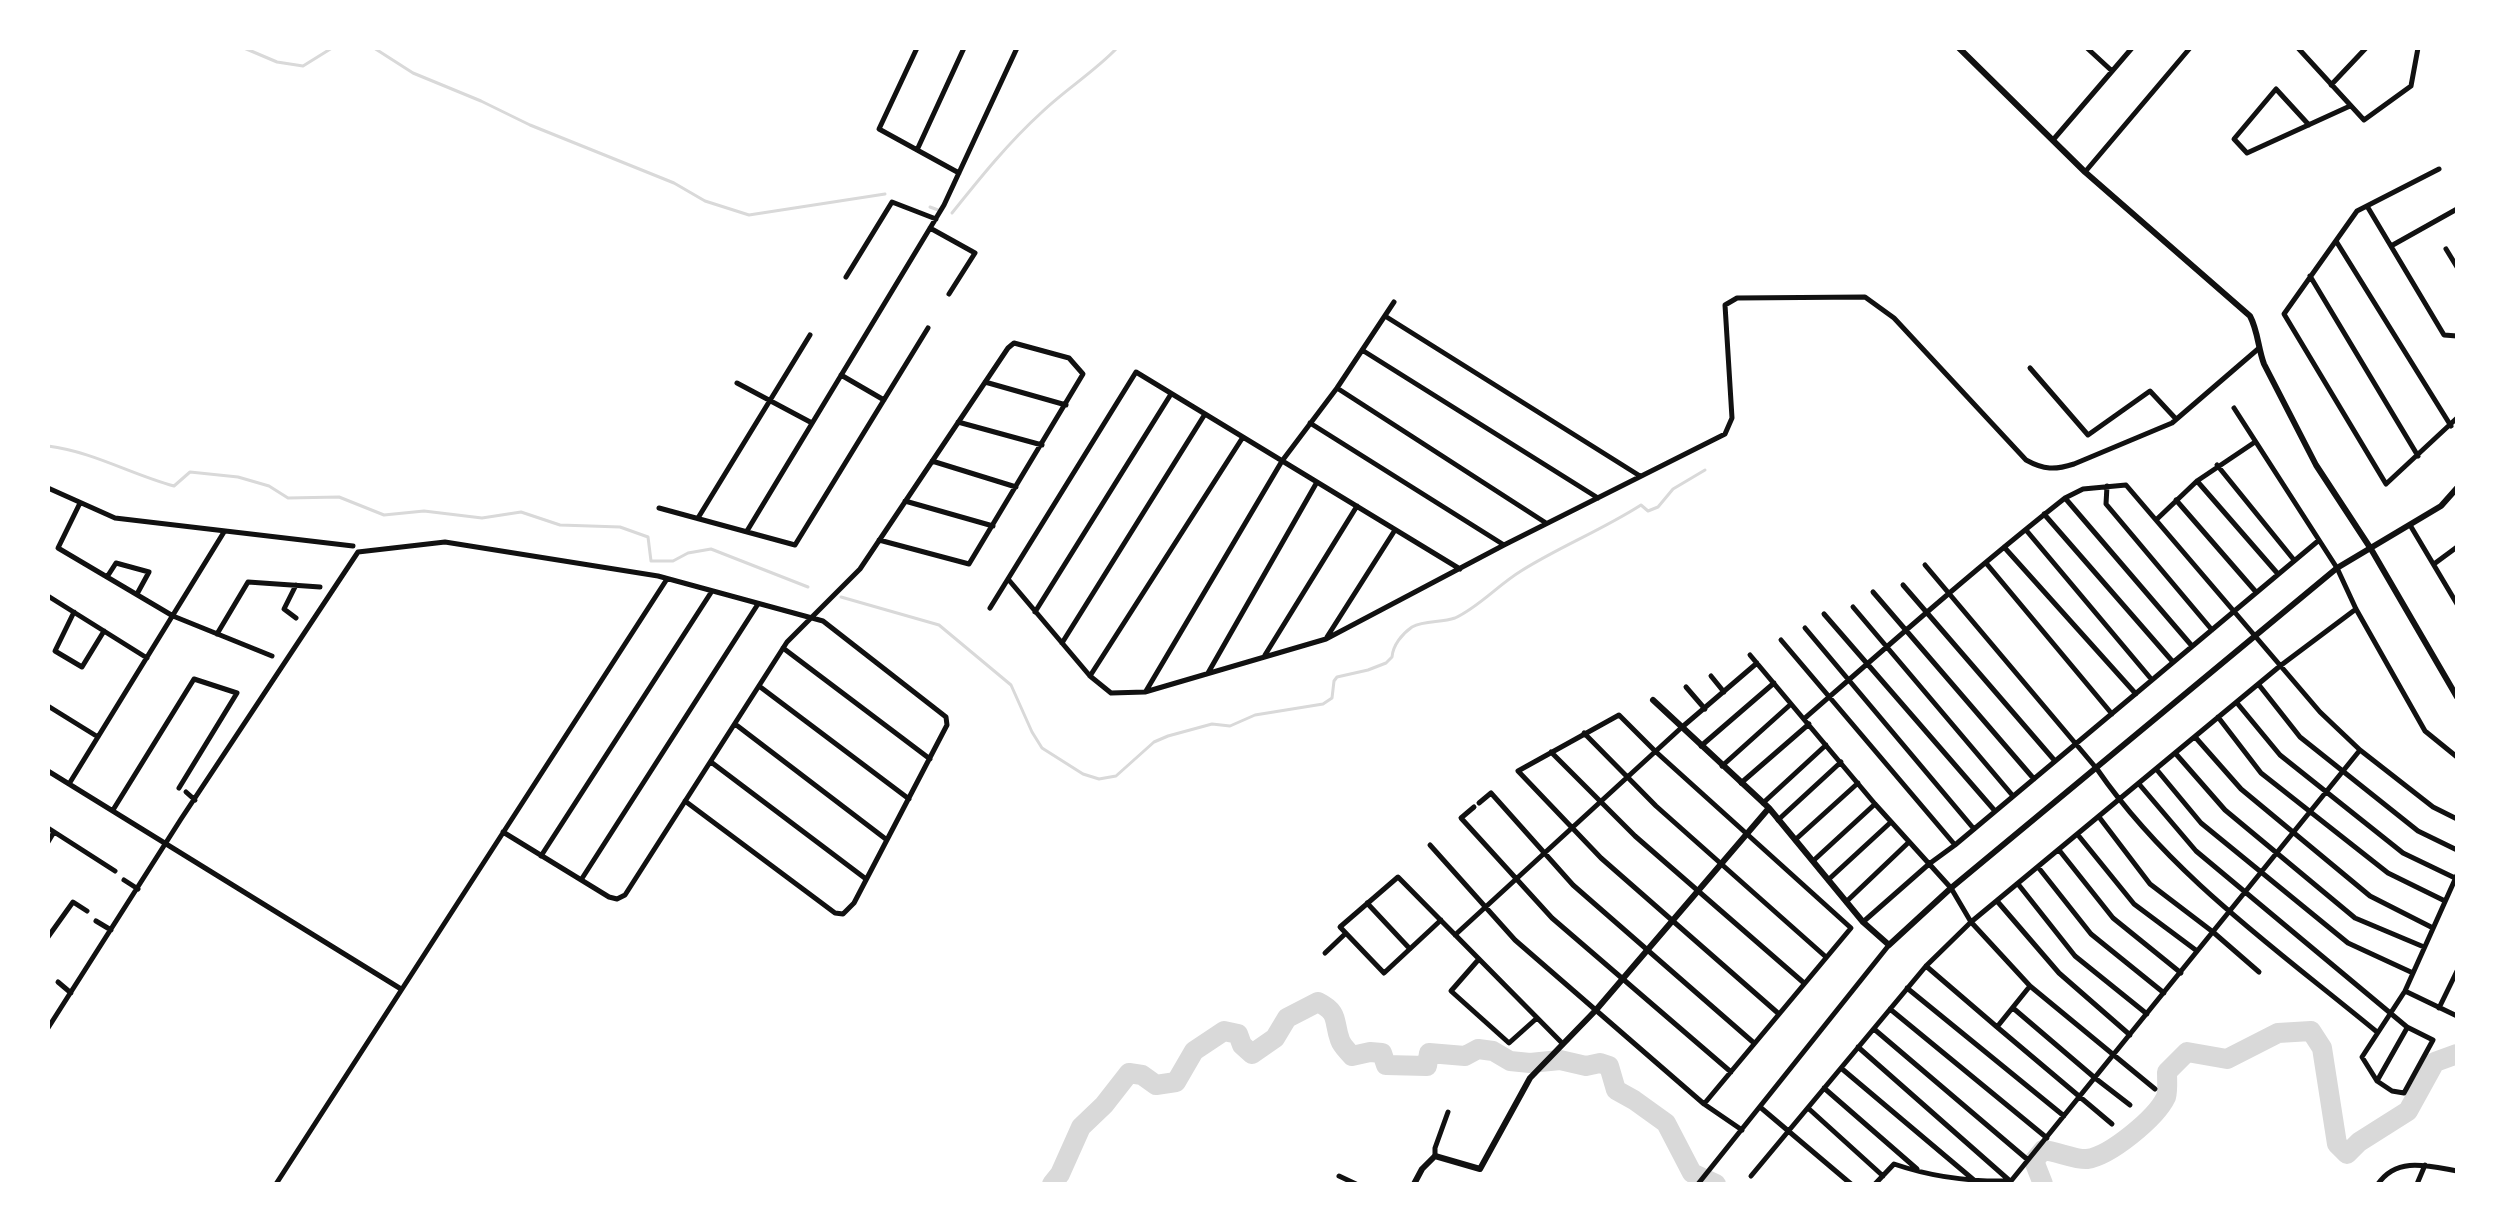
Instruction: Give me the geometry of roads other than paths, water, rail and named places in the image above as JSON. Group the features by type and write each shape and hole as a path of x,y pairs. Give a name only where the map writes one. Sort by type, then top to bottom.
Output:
{"street":[{"path":"917,48 879,129 959,173"},
{"path":"917,150 964,48"},
{"path":"747,531 936,219 1017,48"},
{"path":"1959,48 2085,172 2250,316 2258,349 2316,465 2371,549 2457,697"},
{"path":"2087,48 2112,71"},
{"path":"2053,140 2132,48"},
{"path":"2085,172 2190,48"},
{"path":"2298,48 2364,120 2411,86 2418,48"},
{"path":"2331,85 2364,49"},
{"path":"2309,125 2276,89 2234,139 2247,153 2309,125 2350,106"},
{"path":"2439,169 2357,211 2284,314 2386,484 2457,418"},
{"path":"846,277 892,202 936,219"},
{"path":"2367,206 2444,335 2457,336"},
{"path":"2391,246 2457,209"},
{"path":"930,228 975,253 949,294"},
{"path":"2336,241 2451,426"},
{"path":"2446,249 2457,267"},
{"path":"2310,276 2418,456"},
{"path":"1008,579 1090,676 1111,693 1145,692 1326,639 1725,434 1732,418 1725,305 1737,298 1865,297 1894,318 2026,460 2041,468 2058,469 2074,464 2176,420 2258,349"},
{"path":"1145,692 1282,461 1337,388 1394,302"},
{"path":"1385,316 1641,477"},
{"path":"659,508 795,545 928,328"},
{"path":"698,518 810,335"},
{"path":"503,832 609,897 617,899 625,895 783,648 802,625 812,619 860,569 879,540 905,501 1008,348 1014,343 1069,358 1083,374 969,564 879,540"},
{"path":"1362,350 1598,498"},
{"path":"2030,368 2088,435 2150,391 2176,420"},
{"path":"990,608 1136,372 1461,569"},
{"path":"841,375 884,400"},
{"path":"985,382 1066,405"},
{"path":"737,383 812,423"},
{"path":"1337,388 1546,524"},
{"path":"1035,612 1171,394"},
{"path":"2234,408 2337,568 2356,609 2425,731 2457,757"},
{"path":"1062,643 1205,414"},
{"path":"958,422 1042,445"},
{"path":"1310,423 1504,545"},
{"path":"1090,676 1243,437"},
{"path":"2156,520 2217,465 2255,442"},
{"path":"932,461 1016,487"},
{"path":"2217,465 2294,560"},
{"path":"2197,481 2278,574"},
{"path":"1208,674 1317,482"},
{"path":"1741,783 1848,679 2044,514 2083,489 2126,485 2320,712 2360,750 2433,807 2457,819"},
{"path":"2107,486 2106,504 2212,630"},
{"path":"48,488 115,518 353,546"},
{"path":"1698,1184 1889,945 1951,888 2337,568 2441,506 2457,488"},
{"path":"2065,498 2192,646"},
{"path":"2176,500 2256,592"},
{"path":"905,501 993,526"},
{"path":"80,502 58,548 173,616 272,656"},
{"path":"1264,657 1357,506"},
{"path":"2044,514 2173,662"},
{"path":"2410,525 2456,599"},
{"path":"1326,639 1395,530"},
{"path":"2026,530 2152,680"},
{"path":"69,784 224,532"},
{"path":"1863,922 2318,541"},
{"path":"48,1028 358,552 445,542 667,579 823,621 946,717 947,725 867,880 849,911 843,914 835,913 685,801"},
{"path":"2004,547 2136,694"},
{"path":"2434,564 2457,547"},
{"path":"107,577 116,563 149,572 137,594"},
{"path":"1986,563 2112,714"},
{"path":"1925,565 2097,769 2119,801 2173,861 2377,1032"},
{"path":"276,1184 667,579"},
{"path":"217,634 248,582 320,587"},
{"path":"296,585 284,609 296,618"},
{"path":"1903,585 2055,761"},
{"path":"541,856 712,591"},
{"path":"1873,592 2034,779"},
{"path":"48,596 147,658"},
{"path":"581,880 758,604"},
{"path":"1853,607 2013,796"},
{"path":"1751,1176 1926,966 1971,922 2280,666 2356,609"},
{"path":"74,612 55,651 82,667 104,631"},
{"path":"1824,614 1995,811"},
{"path":"1805,628 1974,829"},
{"path":"1781,640 1955,845"},
{"path":"783,648 930,759"},
{"path":"1750,655 1875,804 1951,888 1971,922 2030,986 2155,1089"},
{"path":"1455,935 1655,751 1757,663"},
{"path":"1711,676 1724,692"},
{"path":"113,810 194,679 237,693 179,788"},
{"path":"1701,746 1774,683"},
{"path":"2259,685 2300,737 2418,831 2457,850"},
{"path":"759,686 909,799"},
{"path":"1686,687 1705,709"},
{"path":"250,699 259,703"},
{"path":"1653,700 1766,805 1863,922 1889,945"},
{"path":"2139,784 2189,845 2247,892 2390,1012 2407,1027 2433,1040 2404,1093 2392,1091 2377,1081 2362,1057 2390,1012 2405,991 2456,877 2403,853 2326,792 2280,755 2237,703"},
{"path":"1722,766 1791,704"},
{"path":"48,706 98,737"},
{"path":"1704,1104 1851,928 1619,715 1518,771 1601,858 1779,1014"},
{"path":"2218,717 2261,773 2388,873 2445,901"},
{"path":"735,724 887,840"},
{"path":"1584,733 1656,806 1826,957"},
{"path":"2196,738 2241,789 2370,896 2433,928"},
{"path":"1435,1156 1480,1169 1530,1078 1622,980 1766,805 1826,745"},
{"path":"1875,1184 1894,1164 1921,1173 1976,1182 2011,1181 2360,750"},
{"path":"1551,752 1600,802 1804,983"},
{"path":"2176,754 2225,810 2355,918 2424,947"},
{"path":"711,762 867,880"},
{"path":"1778,820 1841,762"},
{"path":"2157,770 2201,823 2348,943 2413,973"},
{"path":"48,771 401,990"},
{"path":"1795,840 1858,783"},
{"path":"186,792 195,800"},
{"path":"1731,1072 1552,918 1461,818 1491,793 1573,885 1754,1043"},
{"path":"1813,861 1875,804"},
{"path":"2099,817 2150,884 2259,972"},
{"path":"1828,880 1891,822"},
{"path":"48,842 51,830 115,871"},
{"path":"2078,835 2134,904 2197,951"},
{"path":"1846,902 1909,842"},
{"path":"1430,845 1515,940 1704,1104 1742,1130"},
{"path":"2059,850 2113,918 2181,973"},
{"path":"2038,867 2091,934 2164,993"},
{"path":"1441,920 1384,973 1340,927 1398,877 1441,920 1563,1044"},
{"path":"124,880 138,889"},
{"path":"2018,884 2075,956 2147,1014"},
{"path":"1997,901 2059,973 2130,1035"},
{"path":"48,937 73,902 87,911"},
{"path":"1367,903 1410,949"},
{"path":"96,921 111,930"},
{"path":"1325,953 1345,934"},
{"path":"1479,959 1451,991 1509,1043 1537,1018"},
{"path":"1926,966 2112,1124"},
{"path":"2439,1008 2457,972"},
{"path":"58,982 71,993"},
{"path":"1997,1027 2030,986"},
{"path":"1907,988 2064,1116"},
{"path":"2405,991 2457,1016"},
{"path":"2013,1008 2130,1105"},
{"path":"1890,1009 2047,1138"},
{"path":"2377,1081 2407,1027"},
{"path":"1874,1029 2028,1160"},
{"path":"1858,1047 2011,1181"},
{"path":"1841,1068 1976,1182"},
{"path":"1824,1088 1921,1173"},
{"path":"1760,1107 1851,1184"},
{"path":"1808,1108 1883,1176"},
{"path":"1414,1184 1422,1169 1435,1156 1448,1112"},
{"path":"2378,1184 2396,1168 2411,1164 2457,1171"},
{"path":"2417,1184 2425,1165"},
{"path":"1950,1177 1956,1166"},
{"path":"1339,1176 1356,1184"}],"waterway":[{"path":"244,48 277,62 303,66 332,48"},
{"path":"374,48 413,73 530,125 674,183 705,201 749,215 885,194"},
{"path":"952,213 1030,124 1117,48"},
{"path":"930,207 938,210"},
{"path":"48,446 81,453 174,486 190,472 238,477 269,486 288,498 339,497 384,515 424,511 482,518 521,512 560,525 620,527 648,537 651,561 673,561 688,553 711,549 808,587"},
{"path":"841,597 939,625 1011,685 1042,748 1083,774 1099,779 1116,776 1154,742 1168,736 1212,724 1230,726 1255,715 1323,704 1332,698 1337,677 1386,663 1399,640 1412,627 1455,618 1550,554 1641,505 1648,511 1658,507 1673,489 1705,470"},
{"path":"1052,1184 1060,1174 1081,1127 1104,1105 1129,1073 1142,1075 1156,1085 1176,1082 1194,1051 1224,1031 1238,1034 1242,1045 1252,1054 1275,1038 1287,1018 1318,1002 1333,1014 1341,1042 1352,1056 1382,1053 1386,1065 1427,1066 1429,1053 1465,1056 1478,1049 1493,1051 1510,1061 1560,1060 1586,1066 1600,1063 1609,1066 1616,1090 1666,1123 1692,1173 1716,1184"},
{"path":"2043,1184 2034,1161 2043,1150 2087,1159 2119,1144 2161,1106 2167,1094 2167,1072 2187,1052 2227,1059 2278,1033 2311,1031 2322,1048 2337,1144 2347,1154 2359,1142 2408,1111 2435,1062 2457,1054"}]}
